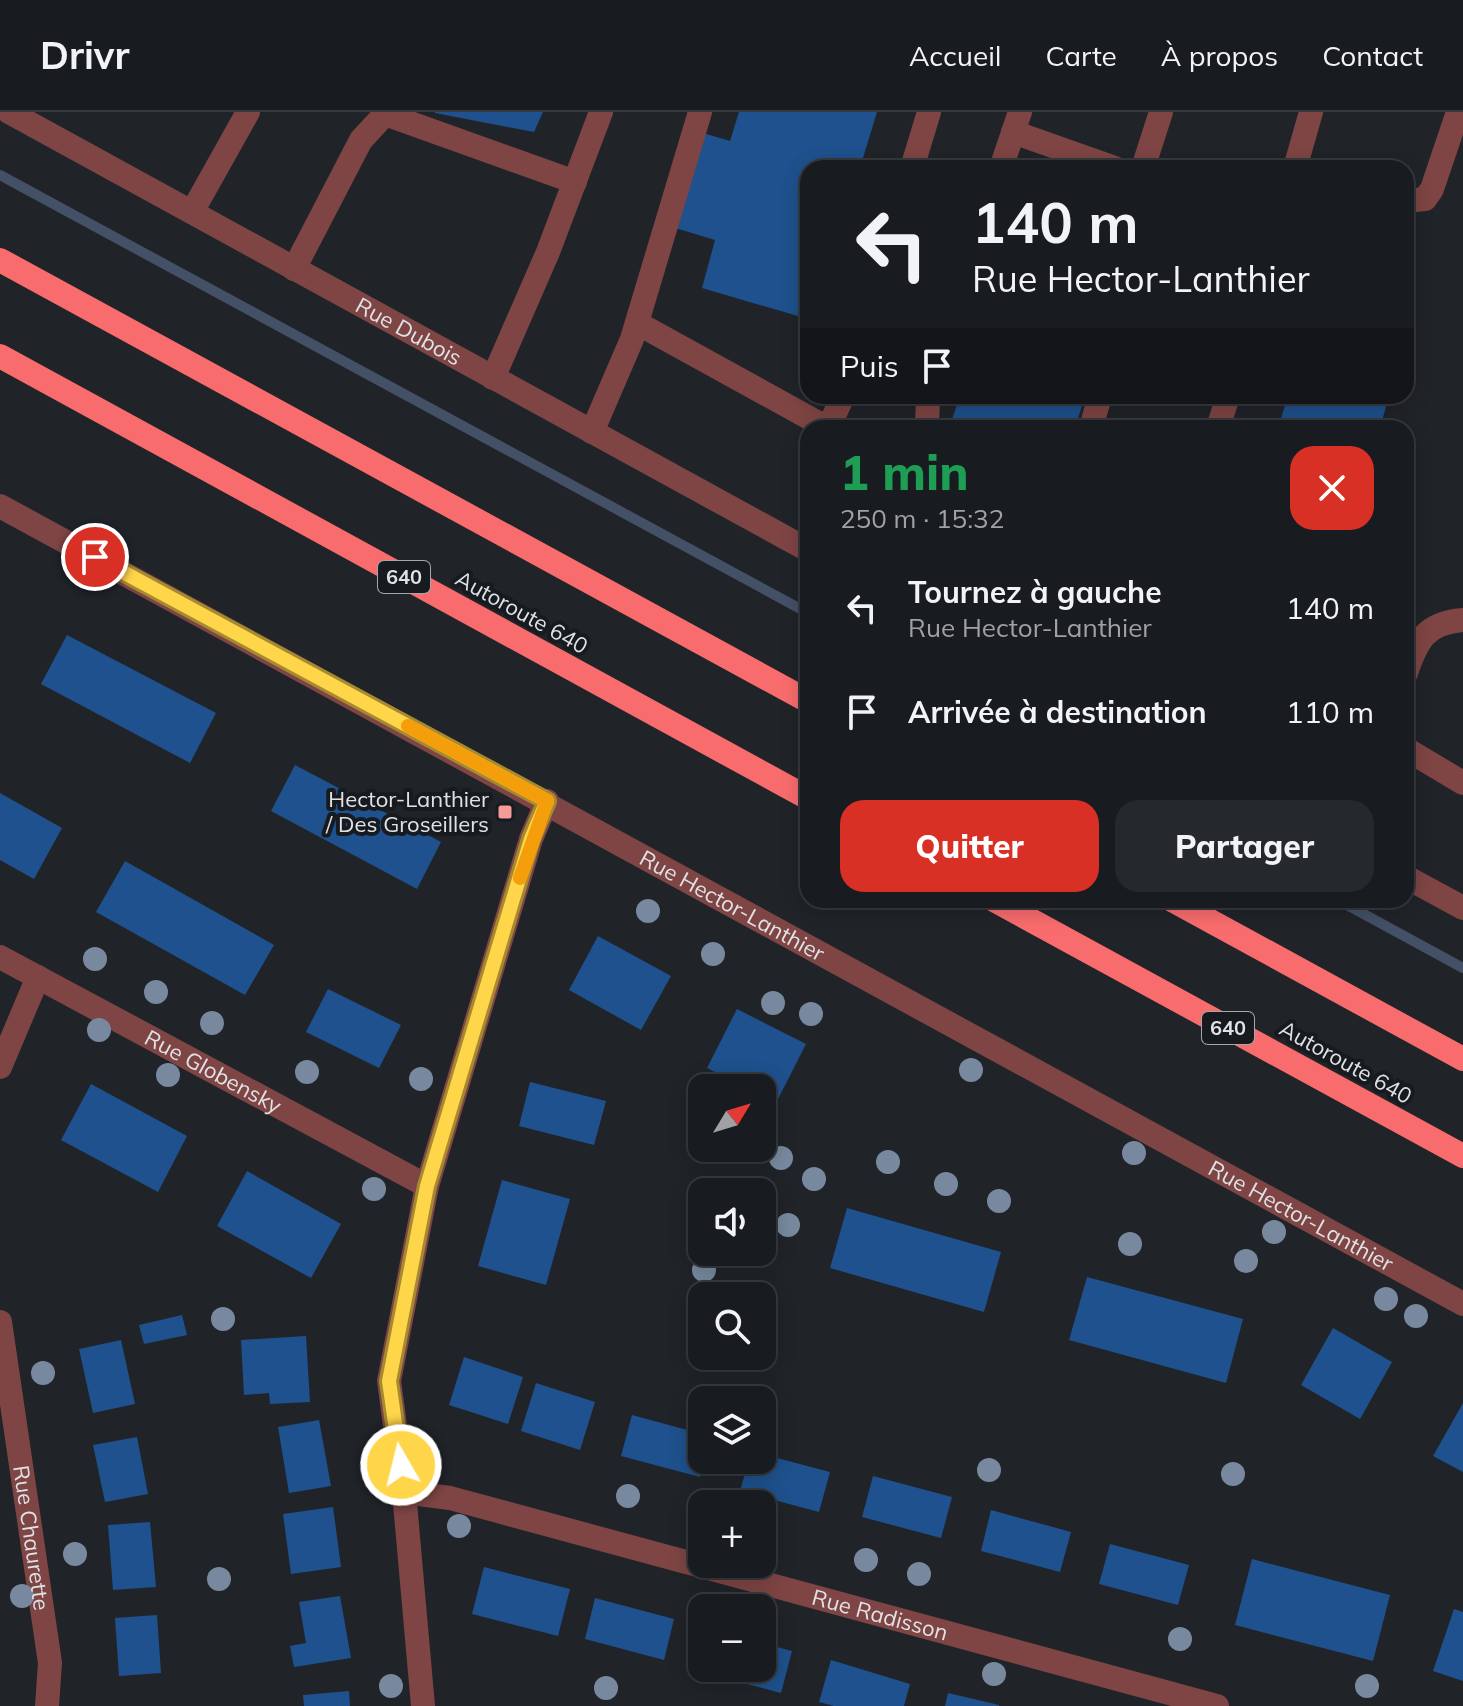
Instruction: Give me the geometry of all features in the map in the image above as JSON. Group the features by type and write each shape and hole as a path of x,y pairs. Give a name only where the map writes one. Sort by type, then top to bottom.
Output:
{"highway":[{"path":"0,260 800,697"},
{"name":"Autoroute 640","path":"0,356 800,794"},
{"name":"Autoroute 640","path":"1009,908 1463,1156"},
{"path":"1187,908 1463,1059"}],"street":[{"name":"Rue Dubois","path":"9,112 800,546"},
{"path":"192,212 248,112"},
{"path":"493,378 601,112"},
{"path":"592,432 637,323 700,112"},
{"path":"914,160 929,112"},
{"path":"1146,160 1161,112"},
{"path":"1298,160 1311,112"},
{"path":"1414,200 1425,199 1432,189 1458,112"},
{"path":"294,269 361,140 385,114 575,182"},
{"path":"1004,160 1016,122 1098,160"},
{"path":"637,323 813,420"},
{"name":"Rue Hector-Lanthier","path":"0,506 547,801 1463,1304"},
{"path":"1414,653 1421,635 1431,627 1463,620"},
{"path":"1414,754 1463,783"},
{"path":"423,1706 404,1492 389,1381 427,1186 531,839 547,801"},
{"path":"1414,881 1463,908"},
{"name":"Rue Globensky","path":"0,957 427,1186"},
{"path":"0,1067 38,977"},
{"name":"Rue Chaurette","path":"0,1322 50,1663 47,1706"},
{"name":"Rue Radisson","path":"404,1492 450,1498 1217,1706"}],"building":[{"path":"435,112 543,112 534,132 435,113"},
{"path":"739,112 877,112 862,160 800,160 800,317 702,288 715,240 672,227 700,132 730,141"},
{"path":"957,404 1082,404 1078,420 952,420"},
{"path":"1286,404 1387,404 1382,420 1280,420"},
{"path":"67,635 216,713 190,763 41,684"},
{"path":"295,765 441,842 417,889 271,811"},
{"path":"0,793 62,828 34,879 0,860"},
{"path":"125,861 274,945 245,995 96,912"},
{"path":"598,936 671,976 641,1030 569,990"},
{"path":"328,989 401,1025 379,1068 306,1032"},
{"path":"737,1009 806,1044 776,1103 776,1074 719,1074 707,1068"},
{"path":"530,1082 606,1101 594,1145 519,1126"},
{"path":"91,1084 187,1136 158,1192 61,1140"},
{"path":"247,1171 341,1224 311,1278 217,1226"},
{"path":"502,1180 570,1199 546,1285 478,1266"},
{"path":"847,1208 1001,1252 984,1312 830,1268"},
{"path":"1087,1277 1243,1319 1226,1383 1069,1340"},
{"path":"182,1315 187,1335 144,1344 139,1325"},
{"path":"1333,1328 1392,1362 1360,1419 1301,1385"},
{"path":"306,1336 310,1402 270,1404 269,1393 244,1395 241,1340"},
{"path":"121,1340 135,1404 93,1413 79,1349"},
{"path":"464,1357 523,1377 508,1424 449,1405"},
{"path":"536,1383 595,1402 580,1450 521,1431"},
{"path":"1463,1403 1463,1472 1433,1456"},
{"path":"632,1415 688,1430 688,1474 621,1456"},
{"path":"319,1420 331,1486 289,1493 278,1427"},
{"path":"137,1437 148,1494 105,1502 93,1445"},
{"path":"776,1458 830,1472 819,1512 776,1501 776,1490 740,1490 745,1474 776,1474"},
{"path":"873,1476 952,1497 941,1538 862,1517"},
{"path":"333,1507 341,1567 291,1574 283,1514"},
{"path":"991,1510 1071,1532 1060,1572 981,1551"},
{"path":"150,1522 156,1587 113,1590 108,1525"},
{"path":"1110,1544 1189,1565 1178,1605 1099,1584"},
{"path":"1252,1559 1390,1595 1373,1661 1235,1625"},
{"path":"484,1567 570,1589 558,1636 472,1614"},
{"path":"340,1596 351,1658 294,1667 290,1646 306,1643 299,1602"},
{"path":"595,1598 674,1619 664,1660 585,1639"},
{"path":"1454,1609 1463,1612 1463,1681 1433,1671"},
{"path":"157,1615 161,1673 119,1676 115,1618"},
{"path":"776,1647 792,1651 781,1693 740,1682 776,1682"},
{"path":"831,1660 910,1684 904,1706 834,1706 819,1702"},
{"path":"349,1691 350,1706 304,1706 303,1695"},
{"path":"948,1693 999,1705 999,1706 945,1706"}],"waterway":[{"path":"0,175 800,609"},
{"path":"1353,908 1463,968"}],"slow traffic":[{"path":"408,726 547,801 531,839 520,878"}],"place":[{"name":"Hector-Lanthier / Des Groseillers","path":"505,812"}],"route":[{"path":"95,557 547,801 531,839 427,1186 389,1381 401,1465"}]}
